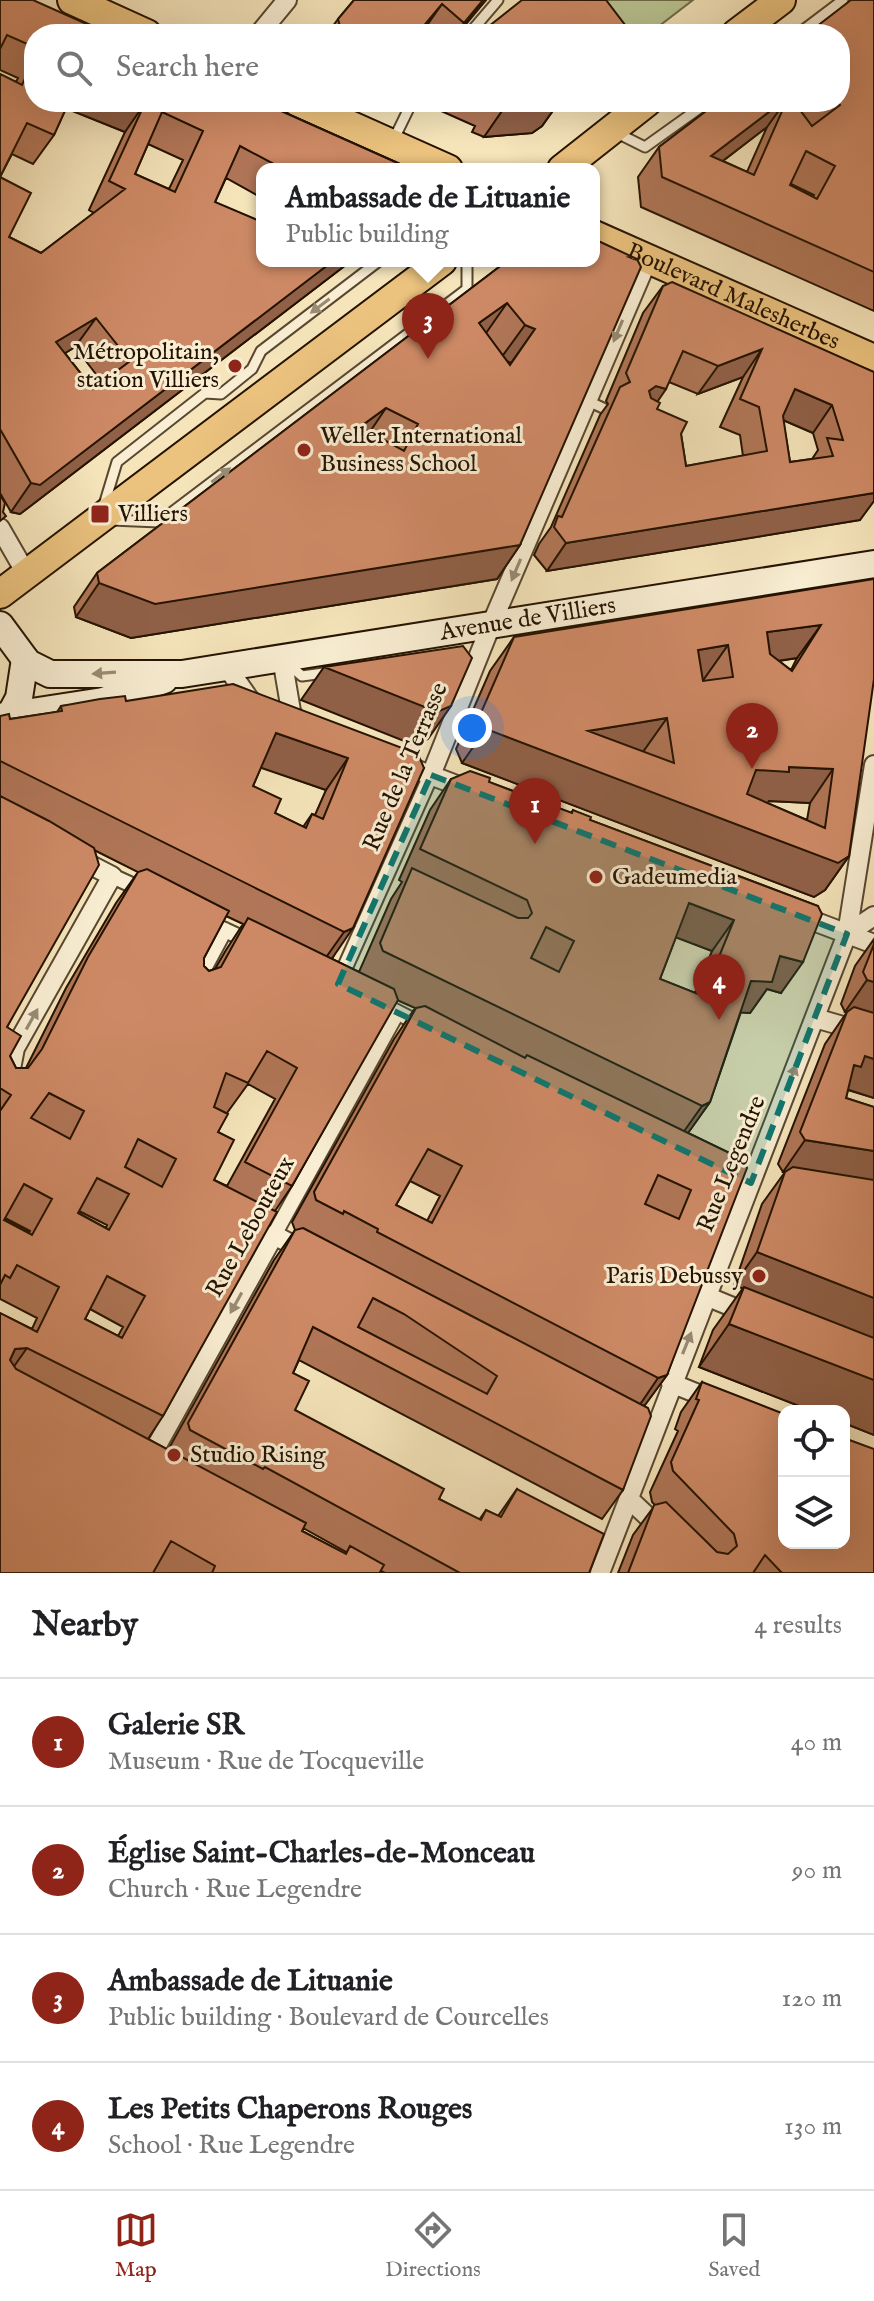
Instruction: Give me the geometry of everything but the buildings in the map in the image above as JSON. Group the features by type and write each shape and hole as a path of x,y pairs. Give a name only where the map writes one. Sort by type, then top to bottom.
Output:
{"main road":[{"path":"73,0 125,24"},
{"path":"749,24 781,0"},
{"path":"320,112 434,163"},
{"path":"570,163 634,112"},
{"name":"Boulevard Malesherbes","path":"600,238 874,359"},
{"path":"1,595 99,520 246,391 433,267"},
{"name":"Avenue de Villiers","path":"0,625 25,659 37,669 60,675 182,674 491,625 582,615 874,564"},
{"path":"5,716 19,698 25,659"},
{"name":"Avenue de Villiers","path":"5,716 103,701 182,674"}],"street":[{"path":"267,24 287,0"},
{"name":"Rue de la Terrasse","path":"350,990 386,886 491,625 596,404 648,259"},
{"path":"0,528 27,575"},
{"path":"227,667 250,700 304,727 291,711 282,658"},
{"path":"382,756 492,798"},
{"name":"Rue Legendre","path":"600,1573 629,1499 645,1430 671,1383 706,1296 744,1179 815,1018 847,934 874,765"},
{"path":"57,848 155,896"},
{"path":"0,1089 10,1074 15,1048 112,876"},
{"path":"772,905 874,944"},
{"path":"183,910 268,950"},
{"path":"847,934 874,916"},
{"path":"191,993 225,930"},
{"path":"324,977 440,1033"},
{"name":"Rue Lebouteux","path":"127,1457 153,1469 269,1232 397,1013"},
{"path":"815,1018 874,1035"},
{"path":"744,1179 772,1186"},
{"path":"269,1232 328,1264"},
{"path":"706,1296 776,1325"},
{"path":"671,1383 742,1411"},
{"path":"629,1499 673,1542"}],"lane":[{"path":"478,24 498,0"},
{"path":"811,24 843,0"},
{"path":"391,144 407,112"},
{"path":"612,130 645,147 694,112"},
{"path":"246,391 261,351 371,267"},
{"path":"99,520 159,522 467,289 467,267"},
{"path":"282,658 302,676 344,670"}],"highlighted area":[{"path":"431,775 847,934 751,1183 338,984"}],"green space":[{"path":"568,0 693,0 662,24 586,24"}],"place":[{"name":"Ambassade de Lituanie","path":"428,359"},
{"name":"Métropolitain, station Villiers","path":"235,366"},
{"name":"Weller International Business School","path":"304,450"},
{"name":"Villiers","path":"100,514"},
{"name":"Église Saint-Charles-de-Monceau","path":"752,769"},
{"name":"Galerie SR","path":"535,844"},
{"name":"Gadeumedia","path":"596,877"},
{"name":"Les Petits Chaperons Rouges","path":"719,1020"},
{"name":"Paris Debussy","path":"759,1276"},
{"name":"Studio Rising","path":"174,1455"}]}
